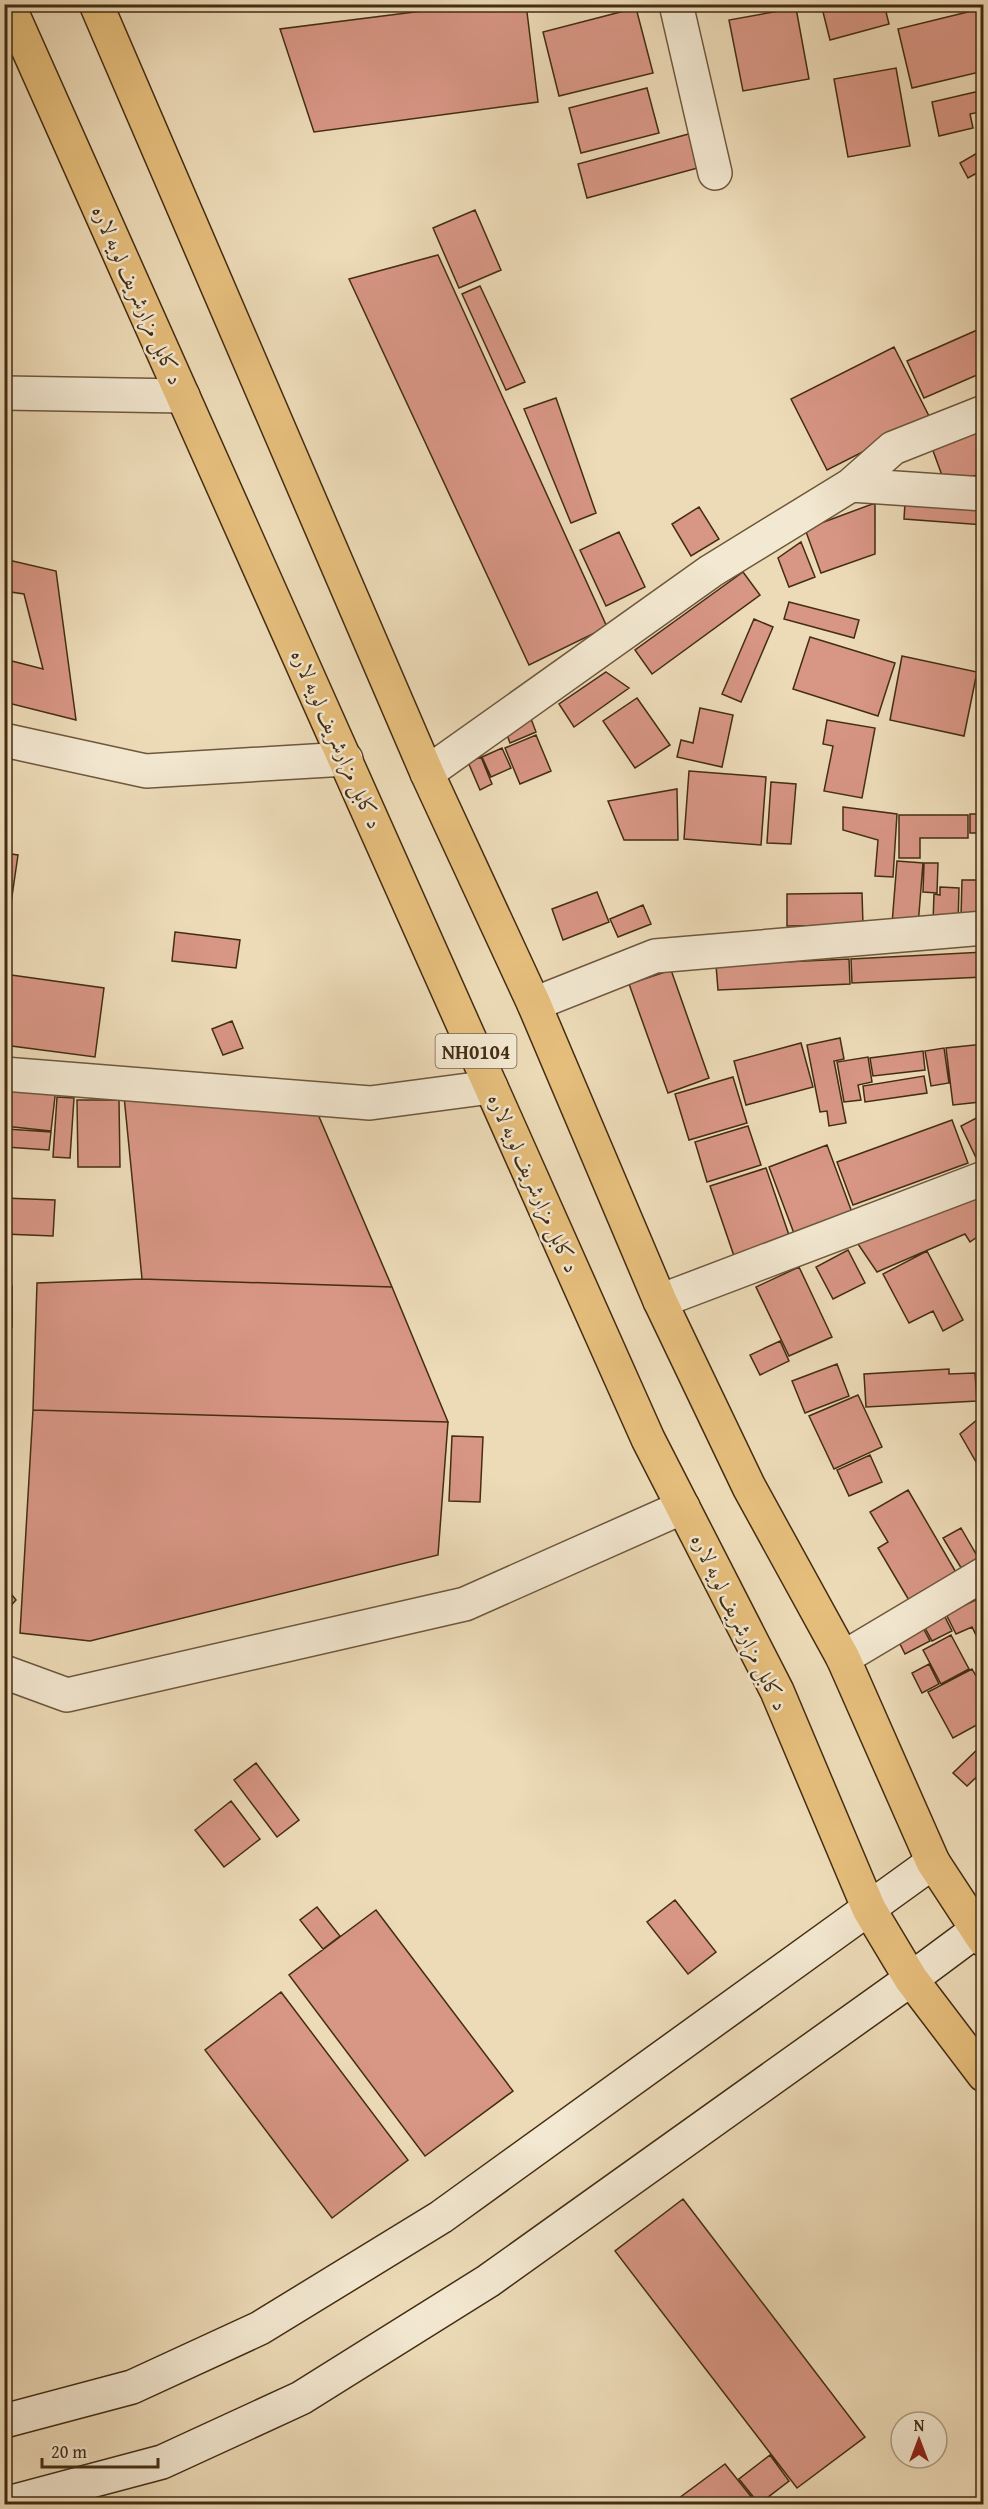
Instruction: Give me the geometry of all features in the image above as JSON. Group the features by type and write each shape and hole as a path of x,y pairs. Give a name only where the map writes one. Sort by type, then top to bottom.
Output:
{"highway":[{"name":"د کابل مزارشریف لویه لاره","path":"8,4 648,1439 777,1691 869,1910 911,1979 984,2075"},
{"name":"NH0104","path":"96,4 427,773 534,1004 660,1301 749,1487 843,1658 933,1862 980,1935"}],"street":[{"path":"676,4 715,173"},
{"path":"4,393 183,396"},
{"path":"427,773 711,571 851,485 893,448 984,412"},
{"path":"851,485 984,494"},
{"path":"4,740 146,771 346,759"},
{"path":"534,1004 655,956 984,928"},
{"path":"4,1074 370,1103 491,1087"},
{"path":"660,1301 984,1178"},
{"path":"4,1672 67,1695 465,1604 683,1507"},
{"path":"843,1658 984,1574"},
{"path":"4,2421 132,2387 260,2328 441,2217 933,1862"},
{"path":"4,2504 162,2462 301,2398 488,2281 911,1979 980,1935"}],"building":[{"path":"478,4 526,4 538,102 314,132 280,29"},
{"path":"821,4 884,4 889,24 830,40"},
{"path":"636,8 653,73 559,96 543,32"},
{"path":"796,8 809,79 743,91 729,20"},
{"path":"984,8 984,71 912,88 898,29"},
{"path":"896,68 910,146 848,157 834,79"},
{"path":"647,88 659,133 581,153 569,108"},
{"path":"984,90 984,111 970,114 973,128 939,136 932,102"},
{"path":"696,132 705,166 587,198 578,164"},
{"path":"984,149 984,169 968,178 960,163"},
{"path":"475,210 501,270 459,288 433,228"},
{"path":"438,255 607,627 529,665 349,279"},
{"path":"480,286 525,382 506,390 462,294"},
{"path":"984,327 984,372 924,398 907,361"},
{"path":"894,347 930,418 827,470 791,399"},
{"path":"556,398 596,513 571,523 524,409"},
{"path":"984,429 984,474 944,481 932,448"},
{"path":"875,503 875,554 821,573 805,529"},
{"path":"905,503 984,508 984,525 904,519"},
{"path":"699,507 719,539 691,556 672,524"},
{"path":"619,532 645,587 606,606 580,550"},
{"path":"801,542 815,577 789,587 778,558"},
{"path":"4,559 56,571 76,720 4,702 4,659 43,669 24,594 4,591"},
{"path":"743,572 760,595 652,674 635,650"},
{"path":"789,602 859,620 854,638 784,619"},
{"path":"754,619 773,627 741,702 722,694"},
{"path":"810,637 895,663 878,716 793,689"},
{"path":"902,656 977,672 964,736 890,720"},
{"path":"606,672 629,688 574,727 559,704"},
{"path":"637,698 670,745 635,768 603,721"},
{"path":"700,708 733,715 722,767 677,757 681,740 693,743"},
{"path":"530,716 536,732 510,743 504,727"},
{"path":"827,720 875,728 862,798 824,791 833,746 823,744"},
{"path":"536,735 551,771 520,784 505,748"},
{"path":"502,748 511,768 491,777 482,757"},
{"path":"481,757 492,784 480,790 468,762"},
{"path":"689,771 766,777 761,845 684,839"},
{"path":"771,782 796,784 791,844 767,843"},
{"path":"677,789 678,840 624,840 608,801"},
{"path":"843,807 897,814 893,877 875,876 878,840 843,830"},
{"path":"970,814 984,814 984,833 970,833"},
{"path":"899,815 968,815 968,838 920,838 920,858 899,858"},
{"path":"4,853 18,855 11,903 4,902"},
{"path":"897,861 923,863 918,926 892,924"},
{"path":"924,863 938,863 937,893 923,892"},
{"path":"962,880 982,880 981,917 961,917"},
{"path":"940,887 959,888 958,923 933,922 934,894 940,895"},
{"path":"597,892 609,922 563,940 552,909"},
{"path":"862,893 863,925 787,926 787,894"},
{"path":"643,905 651,924 618,937 610,919"},
{"path":"175,932 240,940 236,968 172,961"},
{"path":"984,952 984,977 852,983 851,959"},
{"path":"849,959 850,984 718,990 716,965"},
{"path":"671,970 709,1078 668,1093 629,984"},
{"path":"4,974 104,988 95,1057 4,1045"},
{"path":"232,1021 243,1048 223,1055 212,1029"},
{"path":"840,1038 844,1059 834,1061 846,1123 829,1126 827,1111 820,1112 807,1045"},
{"path":"801,1043 813,1087 746,1105 734,1061"},
{"path":"984,1044 984,1071 977,1072 980,1102 953,1105 946,1048"},
{"path":"944,1048 949,1083 931,1086 925,1051"},
{"path":"923,1051 925,1070 873,1076 870,1058"},
{"path":"868,1057 872,1082 858,1085 861,1100 844,1102 837,1062"},
{"path":"924,1076 927,1093 865,1102 863,1086"},
{"path":"733,1077 747,1123 689,1140 675,1094"},
{"path":"4,1083 56,1088 51,1131 4,1126"},
{"path":"124,1096 317,1112 392,1287 142,1279"},
{"path":"57,1097 74,1098 70,1158 53,1157"},
{"path":"77,1100 119,1100 120,1167 78,1167"},
{"path":"984,1114 984,1161 979,1164 961,1126"},
{"path":"952,1120 968,1163 853,1205 837,1162"},
{"path":"748,1126 761,1165 707,1182 695,1142"},
{"path":"7,1129 51,1132 49,1150 6,1147"},
{"path":"827,1145 853,1215 795,1236 769,1167"},
{"path":"766,1168 790,1238 734,1256 710,1186"},
{"path":"974,1187 984,1200 984,1232 970,1242 965,1234 877,1272 856,1241"},
{"path":"4,1198 55,1200 53,1236 4,1234"},
{"path":"848,1250 865,1283 833,1299 816,1267"},
{"path":"927,1251 963,1320 943,1331 933,1311 909,1323 883,1274"},
{"path":"799,1267 832,1337 789,1356 756,1287"},
{"path":"142,1279 392,1287 448,1422 33,1410 37,1283"},
{"path":"4,1286 12,1286 12,1327 4,1327"},
{"path":"780,1341 789,1361 760,1375 750,1355"},
{"path":"837,1364 849,1396 805,1413 792,1381"},
{"path":"949,1369 949,1374 975,1373 977,1401 866,1407 864,1374"},
{"path":"858,1395 882,1447 834,1469 809,1416"},
{"path":"33,1410 448,1422 438,1555 90,1641 20,1633"},
{"path":"984,1414 984,1474 983,1474 960,1434"},
{"path":"452,1436 483,1437 480,1502 449,1501"},
{"path":"870,1455 882,1482 849,1496 837,1470"},
{"path":"908,1490 957,1574 910,1602 878,1548 888,1542 870,1512"},
{"path":"961,1528 980,1561 963,1571 943,1538"},
{"path":"4,1585 16,1600 4,1613"},
{"path":"984,1596 984,1651 972,1627 956,1634 946,1614"},
{"path":"944,1615 952,1631 932,1641 924,1626"},
{"path":"922,1626 930,1641 905,1654 897,1638"},
{"path":"951,1635 969,1669 941,1684 923,1650"},
{"path":"929,1664 939,1684 922,1693 912,1673"},
{"path":"972,1669 984,1690 984,1721 953,1738 928,1692"},
{"path":"984,1743 984,1770 967,1786 953,1773"},
{"path":"256,1763 299,1820 277,1837 234,1780"},
{"path":"231,1801 260,1839 224,1867 195,1830"},
{"path":"675,1900 716,1952 688,1974 647,1922"},
{"path":"317,1907 340,1936 323,1949 300,1920"},
{"path":"376,1910 513,2091 425,2156 289,1975"},
{"path":"281,1992 408,2160 332,2218 205,2050"},
{"path":"683,2199 865,2437 797,2488 615,2251"},
{"path":"770,2455 789,2481 759,2504 739,2479"},
{"path":"725,2464 757,2504 671,2504"}]}
